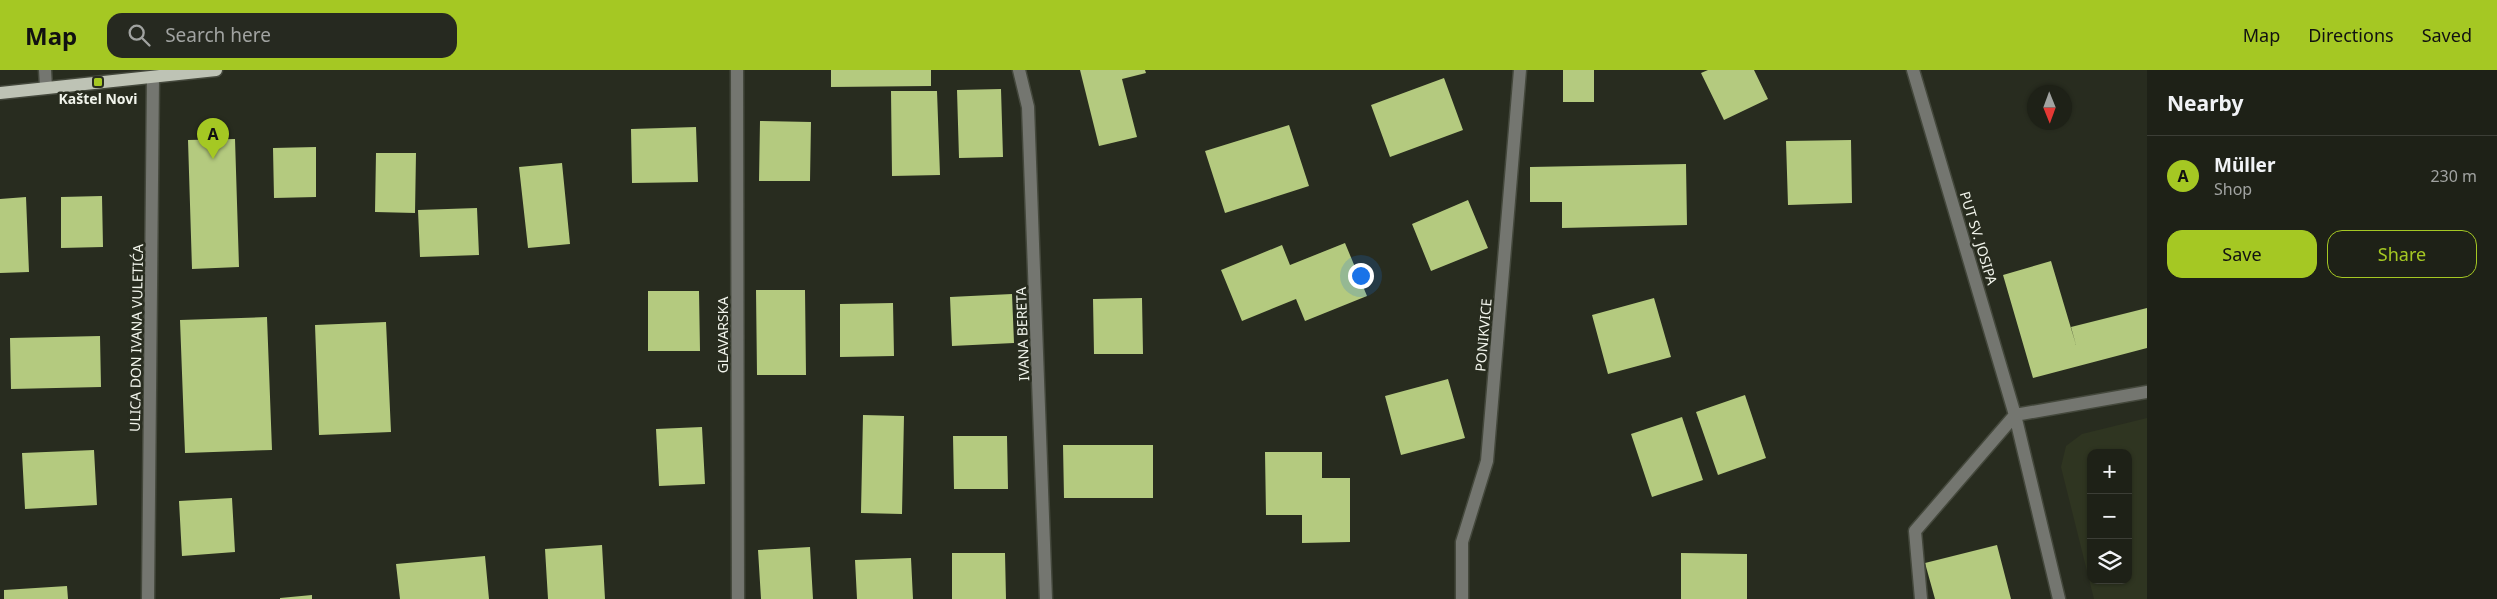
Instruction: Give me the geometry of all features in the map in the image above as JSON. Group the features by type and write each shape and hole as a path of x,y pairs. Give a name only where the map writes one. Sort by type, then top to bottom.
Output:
{"main road":[{"path":"0,93 216,70"}],"street":[{"path":"45,70 46,88"},
{"name":"GLAVARSKA","path":"737,70 738,599"},
{"name":"IVANA BERETA","path":"1019,70 1028,107 1046,599"},
{"name":"PONIKVICE","path":"1462,599 1462,542 1487,461 1520,70"},
{"name":"PUT SV. JOSIPA","path":"1913,70 2015,415 2059,599"},
{"name":"ULICA DON IVANA VULETIĆA","path":"148,599 153,77"},
{"path":"1921,599 1915,531 2015,415 2147,392"}],"shaded area":[{"path":"2147,418 2147,599 2094,599 2090,584 2132,584 2132,449 2087,449 2087,571 2061,467 2066,446 2082,434"}],"building":[{"path":"831,70 931,70 931,86 831,87"},
{"path":"1080,70 1145,70 1146,73 1122,79 1137,137 1099,146"},
{"path":"1563,70 1594,70 1594,102 1563,102"},
{"path":"1708,70 1754,70 1768,99 1724,120 1701,73"},
{"path":"1444,78 1463,130 1390,157 1371,105"},
{"path":"1001,89 1003,157 959,158 957,90"},
{"path":"891,91 937,91 940,175 892,176"},
{"path":"760,121 811,122 810,181 759,181"},
{"path":"1289,125 1309,186 1225,213 1205,151"},
{"path":"696,127 698,182 632,183 631,129"},
{"path":"235,139 239,267 192,269 188,140"},
{"path":"1851,140 1852,203 1788,205 1786,141"},
{"path":"316,147 316,197 274,198 273,148"},
{"path":"376,153 416,153 415,213 375,212"},
{"path":"562,163 570,244 528,248 519,167"},
{"path":"1686,164 1687,225 1562,228 1562,202 1530,202 1530,167"},
{"path":"102,196 103,247 61,248 61,197"},
{"path":"26,197 29,272 0,273 0,199"},
{"path":"1468,200 1488,248 1431,271 1412,224"},
{"path":"477,208 479,255 420,257 418,210"},
{"path":"1345,243 1367,296 1305,321 1296,299 1242,321 1221,270 1282,245 1290,265"},
{"path":"2051,261 2076,345 2071,327 2147,308 2147,348 2033,378 2003,275"},
{"path":"756,290 805,290 806,375 757,375"},
{"path":"648,291 699,291 700,351 648,351"},
{"path":"1012,294 1014,343 952,346 950,297"},
{"path":"1142,298 1143,354 1094,354 1093,299"},
{"path":"1654,298 1671,357 1608,374 1592,315"},
{"path":"893,303 894,356 840,357 840,304"},
{"path":"267,317 272,450 185,453 180,320"},
{"path":"386,322 391,432 319,435 315,325"},
{"path":"100,336 101,387 11,389 10,338"},
{"path":"1448,379 1465,438 1401,455 1385,396"},
{"path":"1745,395 1766,458 1718,475 1696,412"},
{"path":"863,415 904,416 902,514 861,513"},
{"path":"1682,417 1703,480 1652,497 1631,434"},
{"path":"702,427 705,484 659,486 656,429"},
{"path":"953,436 1007,436 1008,489 954,489"},
{"path":"1063,445 1153,445 1153,498 1064,498"},
{"path":"94,450 97,505 25,509 22,453"},
{"path":"1265,452 1322,452 1322,478 1350,478 1350,542 1302,543 1302,515 1266,515"},
{"path":"232,498 235,552 182,556 179,501"},
{"path":"602,545 605,599 548,599 545,549"},
{"path":"1997,545 2011,599 1935,599 1925,563"},
{"path":"810,547 813,599 761,599 758,550"},
{"path":"952,553 1005,553 1006,599 952,599"},
{"path":"1681,553 1747,554 1747,599 1681,599"},
{"path":"485,556 489,599 400,599 396,564"},
{"path":"911,558 913,599 857,599 855,560"},
{"path":"67,586 68,599 4,599 4,590"},
{"path":"312,595 312,599 280,599 280,598"}],"place":[{"name":"Kaštel Novi","path":"98,82"},
{"name":"Müller","path":"213,159"}]}
